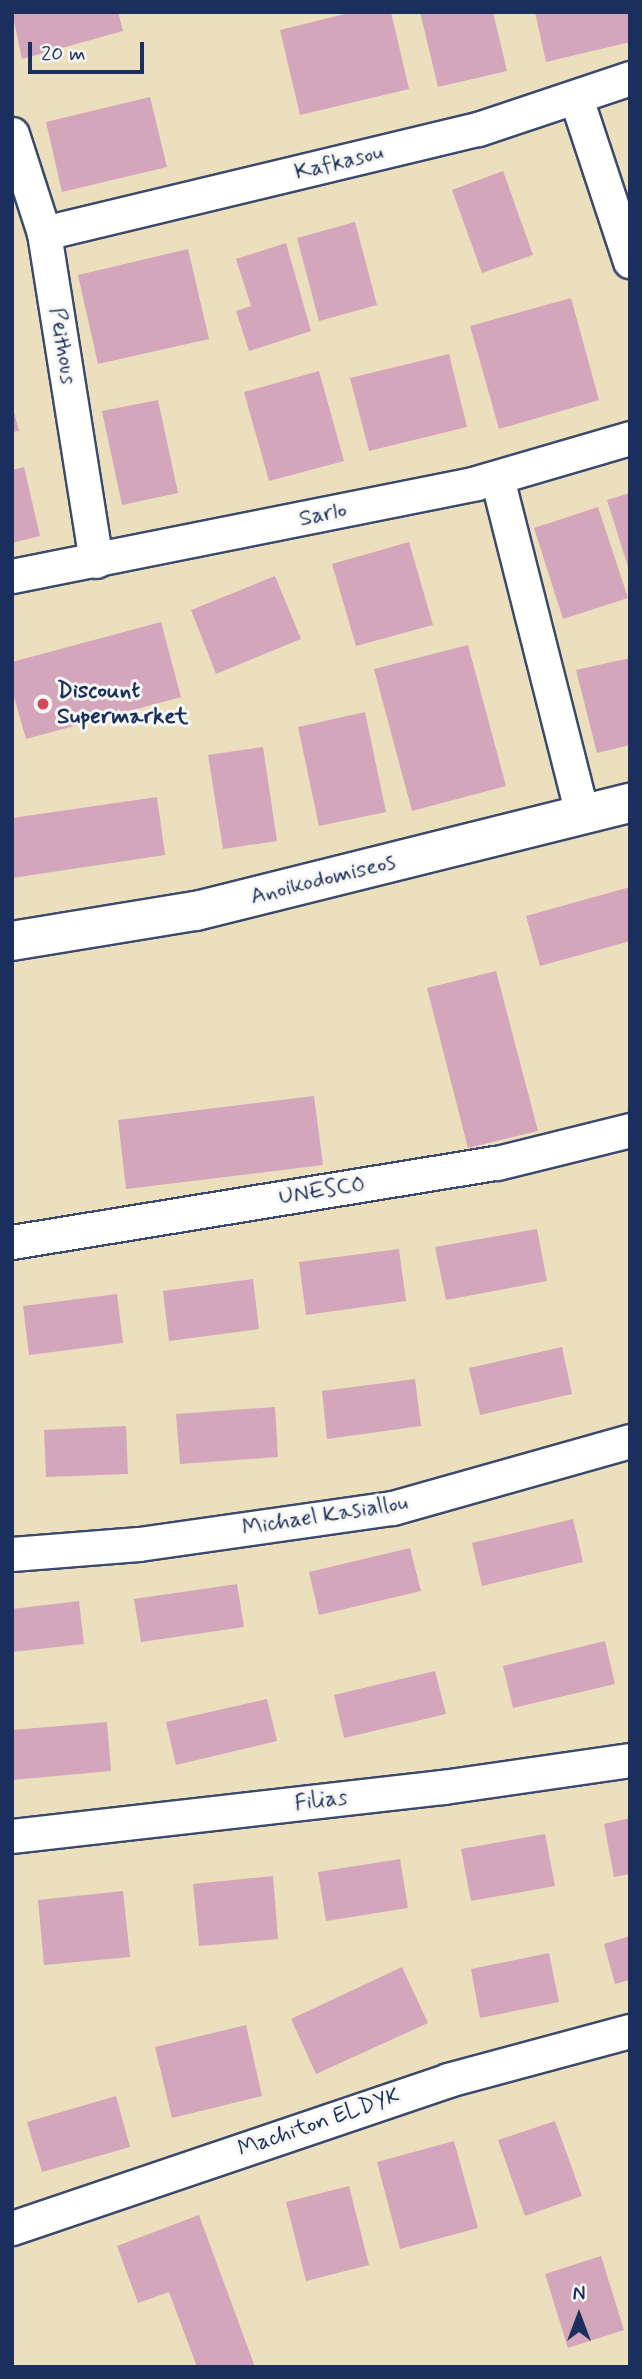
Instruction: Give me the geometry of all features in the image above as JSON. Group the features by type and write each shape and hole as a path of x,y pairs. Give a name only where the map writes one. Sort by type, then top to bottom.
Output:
{"street":[{"name":"Kafkasou","path":"44,233 478,129 630,78"},
{"path":"576,98 630,261"},
{"name":"Peithous","path":"12,134 44,233 96,561"},
{"name":"Sarlo","path":"12,576 497,478 630,438"},
{"path":"497,478 582,815"},
{"name":"Anoikodomiseos","path":"12,941 196,911 630,803"},
{"name":"UNESCO","path":"12,1242 497,1163 630,1130"},
{"name":"Michael Kasiallou","path":"12,1553 139,1545 393,1508 630,1441"},
{"name":"Filias","path":"12,1836 443,1787 630,1760"},
{"name":"Machiton ELDYK","path":"12,2228 448,2080 630,2031"}],"building":[{"path":"12,12 118,12 123,31 22,59"},
{"path":"353,12 391,12 409,89 300,115 280,30"},
{"path":"420,12 493,12 507,71 438,87"},
{"path":"535,12 630,12 630,42 546,62"},
{"path":"150,97 167,167 62,192 46,122"},
{"path":"503,171 533,255 482,273 452,190"},
{"path":"355,222 377,305 319,321 297,238"},
{"path":"286,243 311,331 249,351 236,311 251,306 236,259"},
{"path":"188,249 209,339 98,364 78,275"},
{"path":"571,298 599,400 499,429 470,326"},
{"path":"449,354 467,427 369,451 350,378"},
{"path":"319,371 344,461 269,481 244,392"},
{"path":"158,400 178,493 122,505 102,411"},
{"path":"12,404 19,431 12,432"},
{"path":"24,467 40,536 12,543 12,470"},
{"path":"630,493 630,570 629,570 607,500"},
{"path":"598,507 628,598 563,619 534,528"},
{"path":"409,542 433,625 356,646 332,564"},
{"path":"275,576 301,639 216,674 191,610"},
{"path":"161,622 181,697 26,739 12,690 12,662"},
{"path":"468,645 506,786 412,811 374,669"},
{"path":"630,658 630,745 597,753 576,670"},
{"path":"365,712 386,812 319,826 298,727"},
{"path":"263,747 277,841 223,849 208,755"},
{"path":"157,797 165,855 12,878 12,818"},
{"path":"630,887 630,941 540,966 526,916"},
{"path":"496,971 538,1131 468,1148 427,988"},
{"path":"314,1096 323,1165 126,1189 118,1120"},
{"path":"537,1229 547,1281 446,1300 435,1247"},
{"path":"399,1249 406,1301 306,1315 299,1262"},
{"path":"253,1279 259,1329 169,1341 163,1291"},
{"path":"117,1294 123,1343 29,1355 23,1306"},
{"path":"562,1347 572,1394 480,1415 469,1368"},
{"path":"415,1379 421,1426 327,1439 322,1391"},
{"path":"275,1407 278,1457 180,1464 176,1414"},
{"path":"126,1426 128,1474 46,1477 44,1430"},
{"path":"573,1519 583,1562 482,1586 472,1543"},
{"path":"410,1548 421,1591 319,1615 309,1572"},
{"path":"237,1584 244,1627 141,1642 134,1599"},
{"path":"79,1601 84,1644 12,1652 12,1609"},
{"path":"605,1641 615,1684 513,1708 503,1666"},
{"path":"435,1671 446,1714 344,1738 334,1695"},
{"path":"267,1699 277,1741 176,1765 166,1722"},
{"path":"107,1722 111,1771 12,1780 12,1730"},
{"path":"630,1818 630,1874 614,1877 604,1824"},
{"path":"545,1834 555,1886 471,1901 461,1849"},
{"path":"400,1859 408,1908 326,1921 318,1872"},
{"path":"273,1876 278,1939 199,1946 193,1884"},
{"path":"123,1891 130,1957 44,1965 38,1900"},
{"path":"630,1936 630,1980 615,1984 604,1944"},
{"path":"549,1953 559,2002 480,2018 471,1969"},
{"path":"402,1967 428,2023 316,2074 291,2019"},
{"path":"246,2025 262,2096 172,2118 155,2047"},
{"path":"116,2096 130,2147 42,2172 27,2122"},
{"path":"555,2121 582,2196 525,2216 498,2140"},
{"path":"454,2141 478,2228 400,2249 377,2162"},
{"path":"349,2186 369,2265 306,2281 286,2202"},
{"path":"199,2215 255,2367 197,2367 169,2292 138,2303 117,2246"},
{"path":"601,2256 624,2330 568,2348 545,2274"}],"place":[{"name":"Discount Supermarket","path":"43,704"}]}
